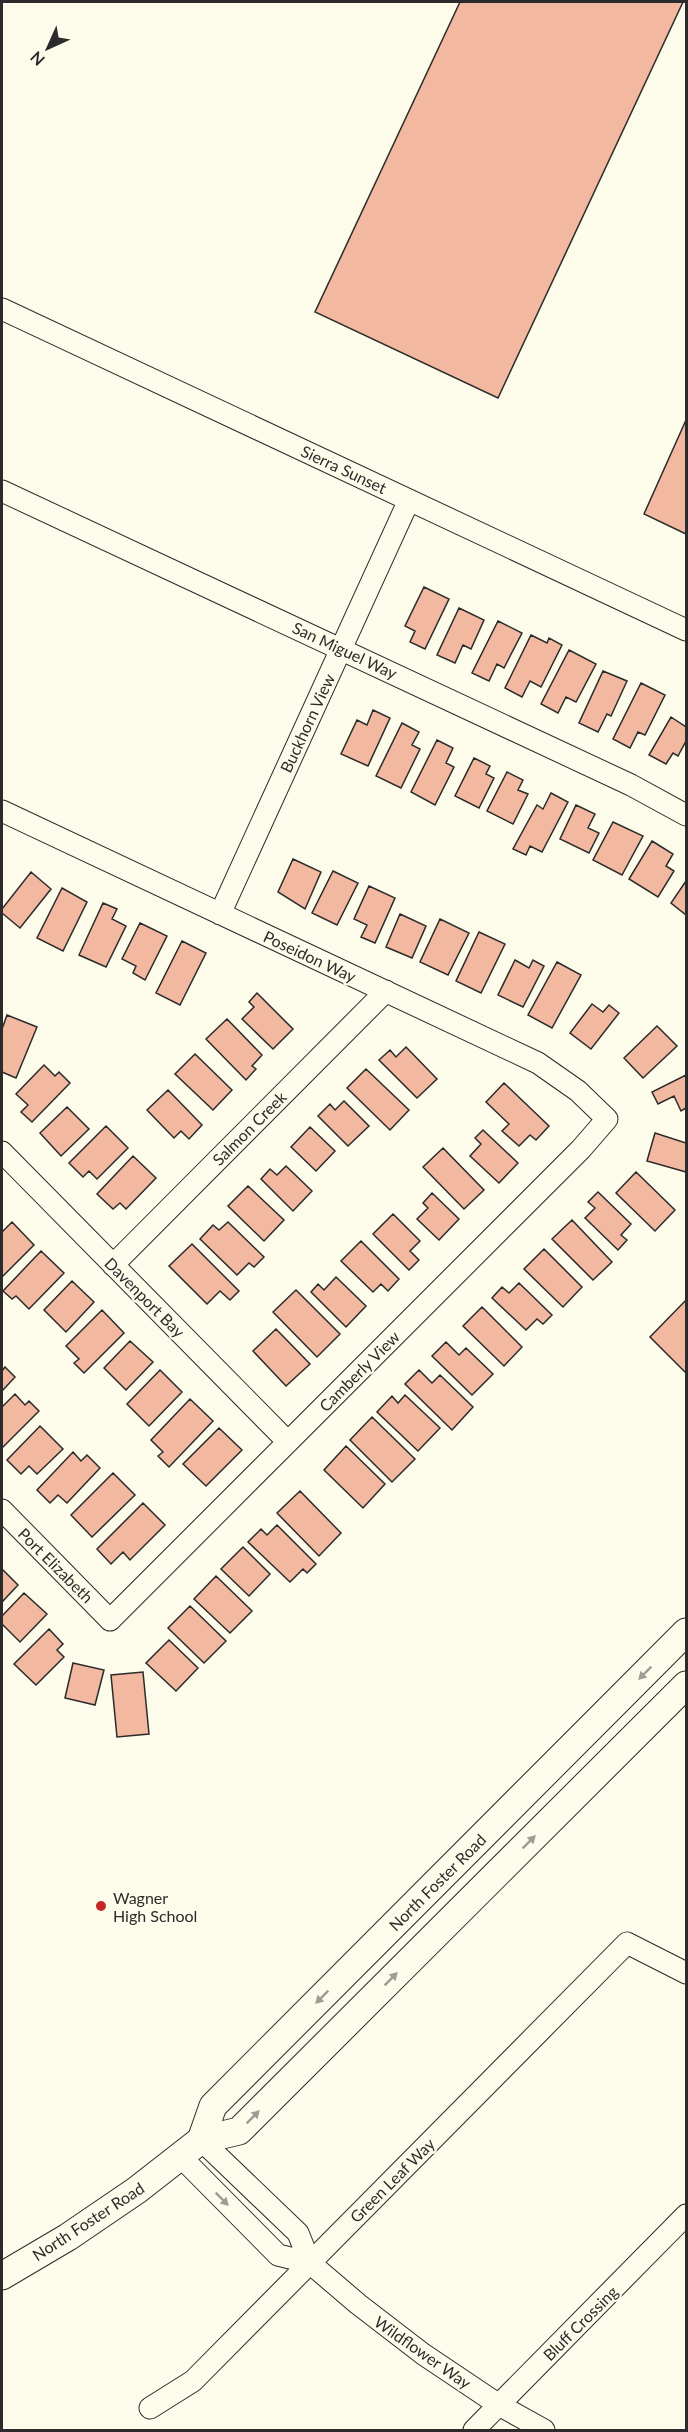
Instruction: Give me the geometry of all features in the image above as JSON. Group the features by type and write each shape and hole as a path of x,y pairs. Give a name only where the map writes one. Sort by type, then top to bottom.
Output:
{"main road":[{"name":"North Foster Road","path":"201,2140 213,2106 687,1632"},
{"name":"North Foster Road","path":"2,2276 68,2237 181,2157 201,2140 239,2131 685,1690"}],"street":[{"name":"Sierra Sunset","path":"2,309 687,630"},
{"name":"San Miguel Way","path":"2,491 342,648 631,785 687,815"},
{"name":"Buckhorn View","path":"220,914 409,500"},
{"name":"Poseidon Way","path":"2,811 538,1063 578,1091 607,1119"},
{"name":"Salmon Creek","path":"113,1265 386,991"},
{"name":"Camberly View","path":"110,1620 581,1149 607,1119"},
{"name":"Davenport Bay","path":"2,1152 288,1442"},
{"name":"Port Elizabeth","path":"2,1510 110,1620"},
{"name":"Green Leaf Way","path":"150,2408 193,2381 627,1943 687,1973"},
{"name":"Wildflower Way","path":"201,2140 298,2233 310,2263"},
{"name":"Wildflower Way","path":"181,2157 278,2255 310,2263 358,2304 423,2354 499,2405 544,2430"},
{"name":"Bluff Crossing","path":"474,2430 687,2215"}],"building":[{"path":"460,2 683,2 498,398 315,312"},
{"path":"686,420 686,534 644,514"},
{"path":"424,587 449,599 425,649 410,642 415,631 405,626"},
{"path":"459,608 484,620 471,649 463,645 455,663 437,655"},
{"path":"498,621 522,633 504,668 497,664 489,681 472,673"},
{"path":"531,635 547,643 549,638 562,645 541,687 530,681 522,697 505,688"},
{"path":"569,650 596,664 576,702 566,697 558,713 541,704"},
{"path":"603,671 627,681 611,716 607,714 598,732 579,723"},
{"path":"641,683 665,695 645,735 638,732 630,748 613,739"},
{"path":"373,710 390,718 368,766 341,754 357,720 367,725"},
{"path":"671,717 686,727 686,741 678,756 673,753 666,764 649,755"},
{"path":"402,723 419,732 412,745 420,749 401,788 376,776"},
{"path":"437,740 453,748 446,763 454,767 435,805 411,792"},
{"path":"474,758 490,766 486,774 494,778 479,808 455,796"},
{"path":"507,772 523,780 518,790 528,794 513,824 487,811"},
{"path":"551,793 568,802 542,852 530,846 526,855 513,849 537,805 543,809"},
{"path":"576,805 595,814 588,828 599,833 589,853 560,839"},
{"path":"613,822 643,836 622,875 593,860"},
{"path":"652,841 673,854 666,866 674,871 658,897 629,879"},
{"path":"293,859 321,872 305,909 278,892"},
{"path":"333,871 358,883 337,925 312,913"},
{"path":"31,872 51,889 20,928 2,913 2,909"},
{"path":"686,881 686,915 671,903"},
{"path":"369,886 395,898 375,943 361,937 367,925 354,919"},
{"path":"62,888 87,902 63,951 37,938"},
{"path":"103,903 117,909 112,919 126,926 106,967 79,955"},
{"path":"400,914 426,926 412,958 386,947"},
{"path":"440,919 469,933 448,975 420,962"},
{"path":"140,923 167,936 145,980 133,973 136,966 122,959"},
{"path":"479,932 505,944 481,993 456,981"},
{"path":"182,941 206,953 180,1005 156,993"},
{"path":"515,960 529,968 533,960 544,966 523,1007 498,995"},
{"path":"557,962 581,975 552,1028 528,1015"},
{"path":"257,993 293,1029 273,1049 242,1019 254,1007 249,1002"},
{"path":"592,1004 603,1012 609,1005 619,1013 591,1049 570,1033"},
{"path":"7,1015 37,1027 16,1078 2,1072 2,1029"},
{"path":"227,1019 262,1055 252,1066 256,1069 246,1080 206,1039"},
{"path":"657,1026 677,1046 643,1078 624,1058"},
{"path":"406,1047 437,1079 417,1098 379,1060 390,1050 396,1057"},
{"path":"195,1054 232,1090 213,1110 175,1074"},
{"path":"44,1065 55,1076 59,1072 70,1083 32,1122 21,1112 28,1105 16,1094"},
{"path":"366,1069 409,1110 390,1130 347,1088"},
{"path":"686,1075 686,1108 681,1111 674,1096 658,1104 652,1092"},
{"path":"504,1083 549,1126 536,1140 530,1135 519,1146 502,1131 509,1124 486,1102"},
{"path":"168,1090 202,1125 189,1139 181,1131 174,1138 147,1110"},
{"path":"344,1101 369,1126 348,1146 318,1116 330,1104 335,1110"},
{"path":"67,1107 89,1129 61,1156 40,1133"},
{"path":"106,1126 128,1148 97,1179 89,1171 83,1177 69,1163"},
{"path":"310,1127 335,1151 316,1171 291,1147"},
{"path":"483,1130 518,1163 499,1183 470,1156 481,1144 475,1138"},
{"path":"655,1133 686,1143 686,1172 647,1161"},
{"path":"443,1148 484,1190 464,1209 423,1167"},
{"path":"133,1156 156,1178 126,1209 120,1203 113,1209 97,1194"},
{"path":"286,1166 312,1191 293,1211 261,1179 270,1169 277,1175"},
{"path":"636,1172 675,1210 655,1231 616,1193"},
{"path":"248,1186 284,1220 264,1241 228,1206"},
{"path":"598,1192 631,1224 621,1235 627,1240 618,1250 585,1218 595,1208 588,1202"},
{"path":"432,1193 459,1219 439,1240 417,1219 428,1208 423,1203"},
{"path":"393,1214 420,1241 410,1251 419,1260 409,1270 373,1234"},
{"path":"572,1220 612,1262 593,1280 552,1239"},
{"path":"12,1222 34,1245 2,1277 2,1232"},
{"path":"228,1222 264,1257 254,1267 249,1263 237,1275 200,1239 213,1225 219,1230"},
{"path":"361,1241 399,1279 388,1291 381,1284 373,1292 341,1261"},
{"path":"192,1244 239,1291 230,1300 220,1291 207,1304 169,1266"},
{"path":"544,1249 582,1287 563,1307 524,1269"},
{"path":"41,1251 64,1273 29,1309 16,1296 12,1299 3,1291"},
{"path":"336,1277 366,1306 346,1327 311,1292 318,1284 324,1290"},
{"path":"72,1281 94,1302 66,1332 44,1310"},
{"path":"519,1283 552,1315 543,1324 537,1319 526,1330 492,1298 502,1287 509,1293"},
{"path":"296,1290 340,1334 317,1357 273,1312"},
{"path":"686,1300 686,1373 650,1337"},
{"path":"482,1307 522,1347 504,1366 463,1326"},
{"path":"102,1310 124,1333 84,1373 74,1363 79,1359 66,1346"},
{"path":"276,1329 310,1364 286,1386 253,1351"},
{"path":"130,1341 153,1362 126,1390 104,1368"},
{"path":"446,1342 459,1355 466,1348 493,1374 472,1395 432,1356"},
{"path":"5,1367 15,1377 2,1391 2,1371"},
{"path":"160,1370 182,1392 149,1426 127,1404"},
{"path":"419,1370 432,1383 440,1375 473,1407 452,1430 405,1384"},
{"path":"15,1394 25,1405 29,1401 39,1411 2,1448 2,1407"},
{"path":"405,1395 440,1428 418,1451 377,1412 392,1396 398,1403"},
{"path":"190,1399 213,1421 169,1467 158,1456 163,1452 151,1440"},
{"path":"372,1417 415,1459 392,1482 350,1440"},
{"path":"40,1426 63,1449 37,1474 29,1466 21,1474 7,1460"},
{"path":"219,1428 242,1450 206,1486 183,1464"},
{"path":"346,1446 385,1484 363,1508 324,1470"},
{"path":"73,1452 81,1461 87,1455 100,1468 67,1503 58,1495 50,1503 37,1490"},
{"path":"113,1473 135,1495 92,1537 71,1515"},
{"path":"300,1491 341,1533 319,1556 277,1513"},
{"path":"143,1503 165,1525 130,1560 123,1552 111,1564 97,1549"},
{"path":"277,1525 316,1564 307,1573 303,1569 290,1582 248,1542 261,1529 267,1535"},
{"path":"243,1547 270,1574 249,1596 221,1569"},
{"path":"2,1569 18,1585 2,1602"},
{"path":"216,1576 252,1611 230,1633 194,1599"},
{"path":"24,1593 47,1614 20,1642 2,1624 2,1616"},
{"path":"190,1606 226,1641 204,1663 168,1628"},
{"path":"49,1629 63,1644 57,1650 64,1657 36,1685 14,1664"},
{"path":"169,1640 198,1668 176,1691 146,1663"},
{"path":"73,1663 104,1670 95,1705 65,1698"},
{"path":"143,1672 149,1734 117,1737 111,1675"}],"place":[{"name":"Wagner High School","path":"101,1906"}]}
